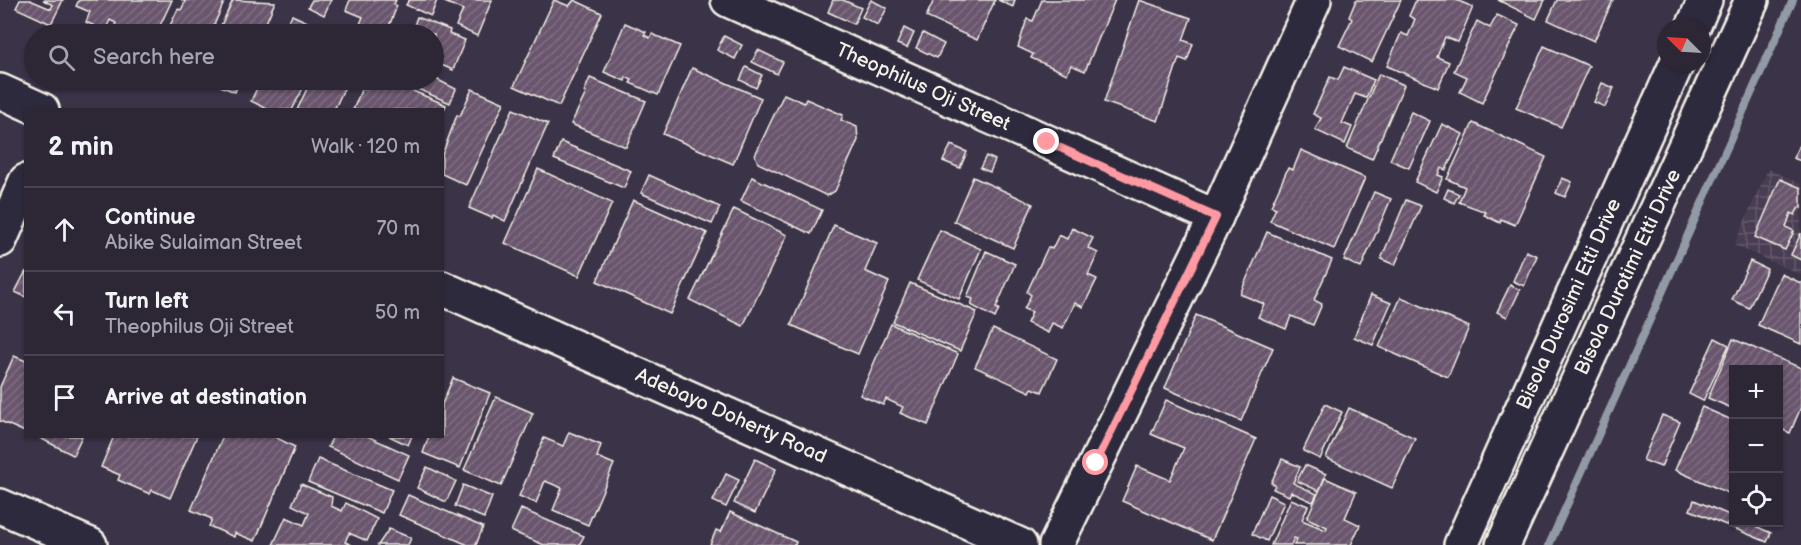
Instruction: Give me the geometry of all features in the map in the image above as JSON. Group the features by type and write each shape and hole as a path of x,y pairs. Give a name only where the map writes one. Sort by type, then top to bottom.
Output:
{"street":[{"name":"Theophilus Oji Street","path":"728,0 1216,217"},
{"path":"1056,545 1216,217 1314,0"},
{"path":"1697,18 1705,0"},
{"name":"Bisola Durotimi Etti Drive","path":"1503,545 1752,0"},
{"name":"Bisola Durosimi Etti Drive","path":"1461,545 1673,72"},
{"path":"0,91 38,108"},
{"path":"0,240 24,186"},
{"name":"Adebayo Doherty Road","path":"444,289 1020,545"},
{"path":"0,506 90,545"}],"shaded area":[{"path":"1768,169 1801,184 1801,275 1734,245"}],"building":[{"path":"20,0 30,0 51,9 53,5 43,0 63,0 51,24 16,8"},
{"path":"79,0 172,0 161,24 116,24 110,20 108,24 90,24 86,22 90,12 76,6"},
{"path":"182,0 225,0 214,24 171,24 178,9 181,10 185,2"},
{"path":"233,0 275,2 265,24 222,24"},
{"path":"312,0 331,0 324,15 308,7"},
{"path":"350,0 396,0 394,4 397,6 390,24 360,24 363,17 346,10"},
{"path":"409,0 437,0 431,16 406,5"},
{"path":"440,0 492,0 477,36 456,26 463,10"},
{"path":"554,0 569,6 574,0 602,13 559,106 514,86"},
{"path":"833,0 843,0 861,8 854,24 828,12"},
{"path":"871,0 887,8 878,25 862,17"},
{"path":"934,0 995,0 977,40 926,17"},
{"path":"998,0 1015,0 1013,7"},
{"path":"1042,0 1115,0 1085,71 1071,65 1067,74 1031,58 1033,54 1018,47 1027,19 1033,21"},
{"path":"1139,0 1191,18 1183,40 1193,44 1187,61 1179,58 1158,121 1104,102"},
{"path":"1356,0 1401,0 1372,62 1339,46 1352,19 1349,17"},
{"path":"1416,0 1456,0 1473,7 1458,42 1445,37 1437,57 1449,62 1438,88 1387,66 1401,33 1408,36 1415,19 1409,16"},
{"path":"1498,0 1545,0 1536,19"},
{"path":"1557,0 1613,0 1594,41 1548,20"},
{"path":"292,15 312,24 287,24"},
{"path":"1497,15 1519,25 1482,103 1460,92 1467,77 1454,71 1477,21 1490,28"},
{"path":"417,17 435,24 415,24"},
{"path":"625,23 646,32 644,35 650,38 652,34 680,46 658,95 630,83 632,80 626,77 625,81 604,72"},
{"path":"444,28 450,30 449,34 465,40 453,70 444,66"},
{"path":"904,28 914,33 907,48 897,44"},
{"path":"923,33 944,44 937,58 916,48"},
{"path":"724,36 742,45 735,59 717,50"},
{"path":"1544,46 1589,66 1561,127 1516,108"},
{"path":"758,50 783,62 777,74 752,62"},
{"path":"746,67 762,75 756,88 740,80"},
{"path":"1344,67 1374,80 1366,98 1355,94 1342,123 1352,127 1345,144 1315,130 1321,118 1313,114 1330,77 1338,80"},
{"path":"692,68 761,98 733,164 663,134"},
{"path":"1379,74 1404,85 1372,159 1347,148"},
{"path":"590,78 646,101 626,147 571,124 586,93 584,92"},
{"path":"444,83 456,89 450,103 420,90 444,90"},
{"path":"1602,83 1614,88 1605,107 1594,102"},
{"path":"472,89 504,103 466,185 444,175 444,150 457,115 460,116"},
{"path":"256,90 302,90 293,108 265,108 251,101"},
{"path":"306,90 343,90 335,108 298,108"},
{"path":"361,90 411,90 446,105 444,109 354,108"},
{"path":"784,94 804,103 806,99 843,115 841,120 857,127 858,140 835,191 827,196 758,163 755,155"},
{"path":"513,109 548,124 505,221 469,208"},
{"path":"1411,112 1430,121 1409,168 1390,160"},
{"path":"1473,123 1546,157 1515,225 1501,219 1500,223 1484,215 1486,212 1459,202 1465,187 1447,179"},
{"path":"1442,124 1463,134 1446,170 1441,168 1438,175 1443,177 1436,192 1415,182"},
{"path":"1801,141 1801,161 1793,158"},
{"path":"561,142 631,171 624,188 554,159"},
{"path":"951,145 967,152 960,168 943,161"},
{"path":"1301,150 1365,178 1334,249 1270,221 1276,208 1271,206 1288,168 1293,170"},
{"path":"986,156 995,160 990,172 980,168"},
{"path":"538,169 612,203 579,276 505,243"},
{"path":"649,175 720,207 712,224 641,193"},
{"path":"752,177 822,210 811,234 741,201"},
{"path":"973,177 1033,204 1013,248 954,221"},
{"path":"1562,178 1572,182 1565,197 1556,193"},
{"path":"1780,179 1801,188 1801,208 1799,207 1795,215 1791,213 1786,227 1794,231 1785,250 1755,237"},
{"path":"1448,189 1459,194 1454,203 1444,198"},
{"path":"1374,192 1391,199 1361,268 1344,260"},
{"path":"633,200 707,233 670,314 597,281"},
{"path":"1406,200 1421,206 1395,265 1381,259"},
{"path":"734,209 787,235 743,326 690,300"},
{"path":"834,225 877,243 865,271 889,282 858,354 791,325"},
{"path":"1072,228 1093,238 1088,248 1098,253 1088,275 1097,279 1083,307 1075,303 1063,328 1052,323 1048,333 1027,323 1032,312 1024,309 1031,295 1027,292 1048,247 1052,249 1059,235 1067,239"},
{"path":"940,230 981,249 959,299 917,280"},
{"path":"1267,232 1332,260 1314,300 1322,304 1313,325 1291,316 1286,329 1258,317 1264,304 1240,294"},
{"path":"1801,233 1801,260 1791,255"},
{"path":"986,251 1015,264 996,308 999,309 995,318 971,305 973,299 967,297"},
{"path":"1526,251 1537,256 1524,286 1513,281"},
{"path":"1750,261 1767,269 1749,308 1732,300"},
{"path":"1781,274 1801,283 1801,344 1758,325"},
{"path":"24,275 24,296 15,292"},
{"path":"910,283 977,312 960,351 893,322"},
{"path":"1510,285 1520,290 1507,317 1497,312"},
{"path":"1371,295 1391,303 1373,345 1354,337"},
{"path":"1401,297 1469,327 1448,377 1379,347"},
{"path":"1196,315 1273,348 1241,421 1165,388"},
{"path":"891,324 958,354 928,425 900,413 903,407 886,399 883,405 860,395"},
{"path":"993,329 1057,359 1042,392 1032,388 1030,392 975,367"},
{"path":"1715,338 1729,345 1703,401 1689,394"},
{"path":"1733,339 1801,368 1801,407 1790,433 1783,430 1783,365 1729,365 1729,407 1708,398"},
{"path":"14,356 24,360 24,432 0,421 0,387"},
{"path":"453,378 490,393 460,468 423,453 428,438 444,438 444,399"},
{"path":"496,397 533,413 501,486 464,470"},
{"path":"1166,400 1256,439 1212,540 1122,501 1137,466 1170,480 1184,448 1151,434"},
{"path":"1325,404 1342,412 1320,459 1303,451"},
{"path":"1702,407 1729,419 1729,493 1675,470"},
{"path":"1349,408 1415,438 1392,488 1326,458"},
{"path":"1662,415 1680,422 1661,467 1643,460"},
{"path":"569,432 601,445 597,457 614,464 588,525 553,510 562,488 545,481 536,503 519,496 544,438 563,446"},
{"path":"40,438 81,438 73,455"},
{"path":"113,438 196,438 170,498 152,490 150,494 118,480 120,475 101,467"},
{"path":"222,438 277,438 295,447 255,541 235,533 234,537 209,526 212,519 191,510"},
{"path":"332,438 371,438 409,455 398,479 328,447"},
{"path":"393,438 411,438 408,445"},
{"path":"318,459 392,490 382,513 308,482"},
{"path":"755,459 776,469 755,513 734,503"},
{"path":"1282,459 1300,467 1293,483 1317,494 1313,502 1291,492 1289,496 1273,489 1275,485 1271,483"},
{"path":"1305,465 1326,474 1319,491 1297,481"},
{"path":"427,467 456,481 446,502 417,488"},
{"path":"726,474 739,480 726,507 713,501"},
{"path":"1325,478 1356,492 1345,518 1360,525 1351,545 1294,545 1297,539 1294,538 1291,545 1271,545 1291,499 1308,506 1302,520 1326,530 1327,527 1307,518"},
{"path":"301,484 332,497 331,506 342,511 346,503 377,519 367,541 349,533 345,542 352,545 273,545 286,517 304,525 309,513 292,505"},
{"path":"463,485 492,497 484,518 455,506"},
{"path":"408,495 483,527 476,545 468,545 399,515"},
{"path":"1269,495 1284,502 1267,541 1252,534"},
{"path":"1694,500 1729,515 1729,526 1690,510"},
{"path":"521,509 584,536 579,545 544,545 511,531"},
{"path":"730,512 796,542 795,545 710,545 716,530 721,532"},
{"path":"1731,527 1757,527 1771,533 1767,542"},
{"path":"389,529 411,538 408,545 378,545"}],"waterway":[{"path":"1549,545 1793,0"}],"route":[{"path":"1047,142 1216,217 1096,463"}]}
